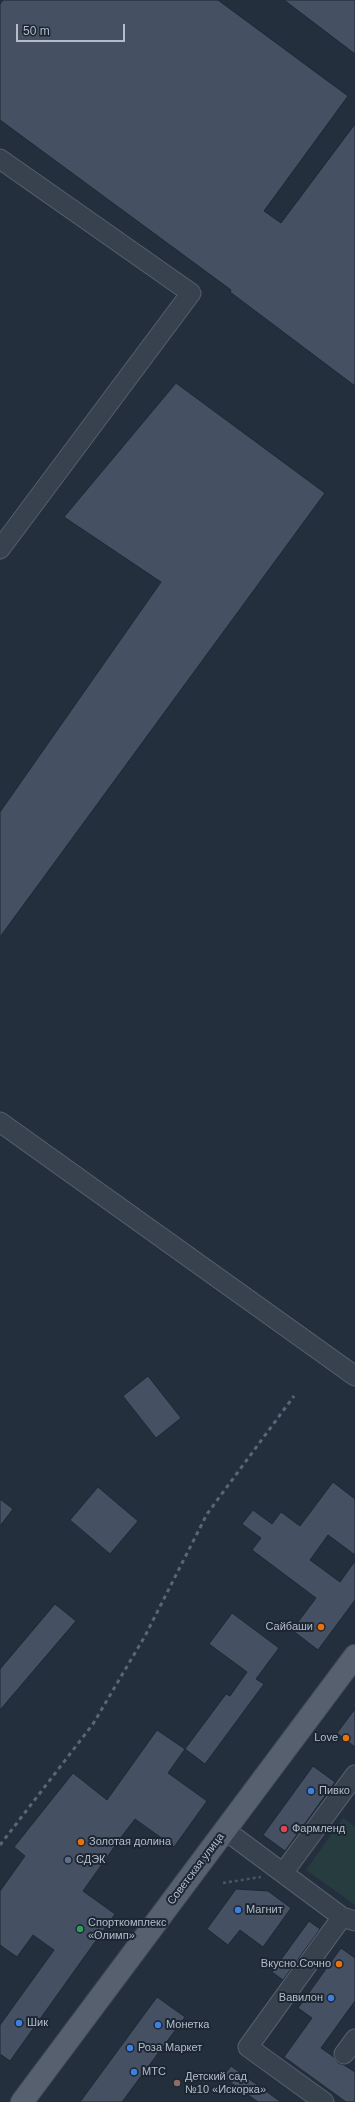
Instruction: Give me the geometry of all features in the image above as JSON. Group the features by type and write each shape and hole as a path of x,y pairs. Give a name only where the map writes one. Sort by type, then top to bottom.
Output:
{"main road":[{"name":"Советская улица","path":"22,2102 355,1656"}],"lane":[{"path":"0,159 191,293 0,549"},
{"path":"0,1122 355,1376"},
{"path":"283,1873 355,1775"},
{"path":"225,1830 349,1919 248,2047 324,2102"}],"path":[{"path":"223,1883 283,1873"}],"green space":[{"path":"343,1818 355,1827 355,1905 306,1870"}],"building":[{"path":"3,0 218,0 348,96 264,211 281,223 355,124 355,386 230,292 231,290 0,120 0,4"},
{"path":"284,0 355,0 355,54"},
{"path":"176,383 325,493 0,937 0,812 161,582 64,517"},
{"path":"148,1376 181,1418 156,1438 123,1396"},
{"path":"333,1482 355,1499 355,1555 328,1535 310,1560 340,1582 355,1561 355,1600 318,1650 292,1630 316,1598 252,1550 261,1538 242,1524 253,1510 272,1524 281,1512 300,1526"},
{"path":"98,1487 138,1521 110,1554 70,1520"},
{"path":"0,1499 13,1509 0,1526"},
{"path":"55,1604 76,1621 0,1710 0,1669"},
{"path":"232,1613 279,1648 256,1679 264,1684 205,1764 185,1749 226,1694 230,1696 247,1672 209,1644"},
{"path":"355,1709 355,1747 337,1733"},
{"path":"157,1730 185,1749 168,1773 207,1801 174,1847 135,1819 122,1836 83,1891 115,1914 10,2061 0,2054 0,2025 54,1950 33,1935 17,1957 0,1945 0,1891 25,1856 14,1847 73,1773 107,1800"},
{"path":"313,1766 335,1782 285,1851 263,1835"},
{"path":"236,1889 268,1891 291,1908 263,1947 240,1930 228,1945 207,1929"},
{"path":"309,1921 320,1929 283,1980 272,1972"},
{"path":"341,1948 355,1958 355,2001 321,2048 334,2057 338,2063 355,2072 355,2102 346,2102 284,2057 312,2018 298,2008"},
{"path":"157,1997 185,2017 122,2102 80,2102"},
{"path":"231,2066 281,2102 258,2102 223,2077"}],"railway":[{"path":"0,1845 93,1724 145,1636 207,1514 294,1396"}],"place":[{"name":"Сайбаши","path":"321,1627"},
{"name":"Love","path":"346,1738"},
{"name":"Пивко","path":"311,1791"},
{"name":"Фармленд","path":"284,1829"},
{"name":"Золотая долина","path":"81,1842"},
{"name":"СДЭК","path":"68,1860"},
{"name":"Магнит","path":"238,1910"},
{"name":"Спорткомплекс «Олимп»","path":"80,1929"},
{"name":"Вкусно.Сочно","path":"339,1964"},
{"name":"Вавилон","path":"331,1998"},
{"name":"Шик","path":"19,2023"},
{"name":"Монетка","path":"158,2025"},
{"name":"Роза Маркет","path":"130,2048"},
{"name":"МТС","path":"134,2072"},
{"name":"Детский сад №10 «Искорка»","path":"177,2083"}]}
